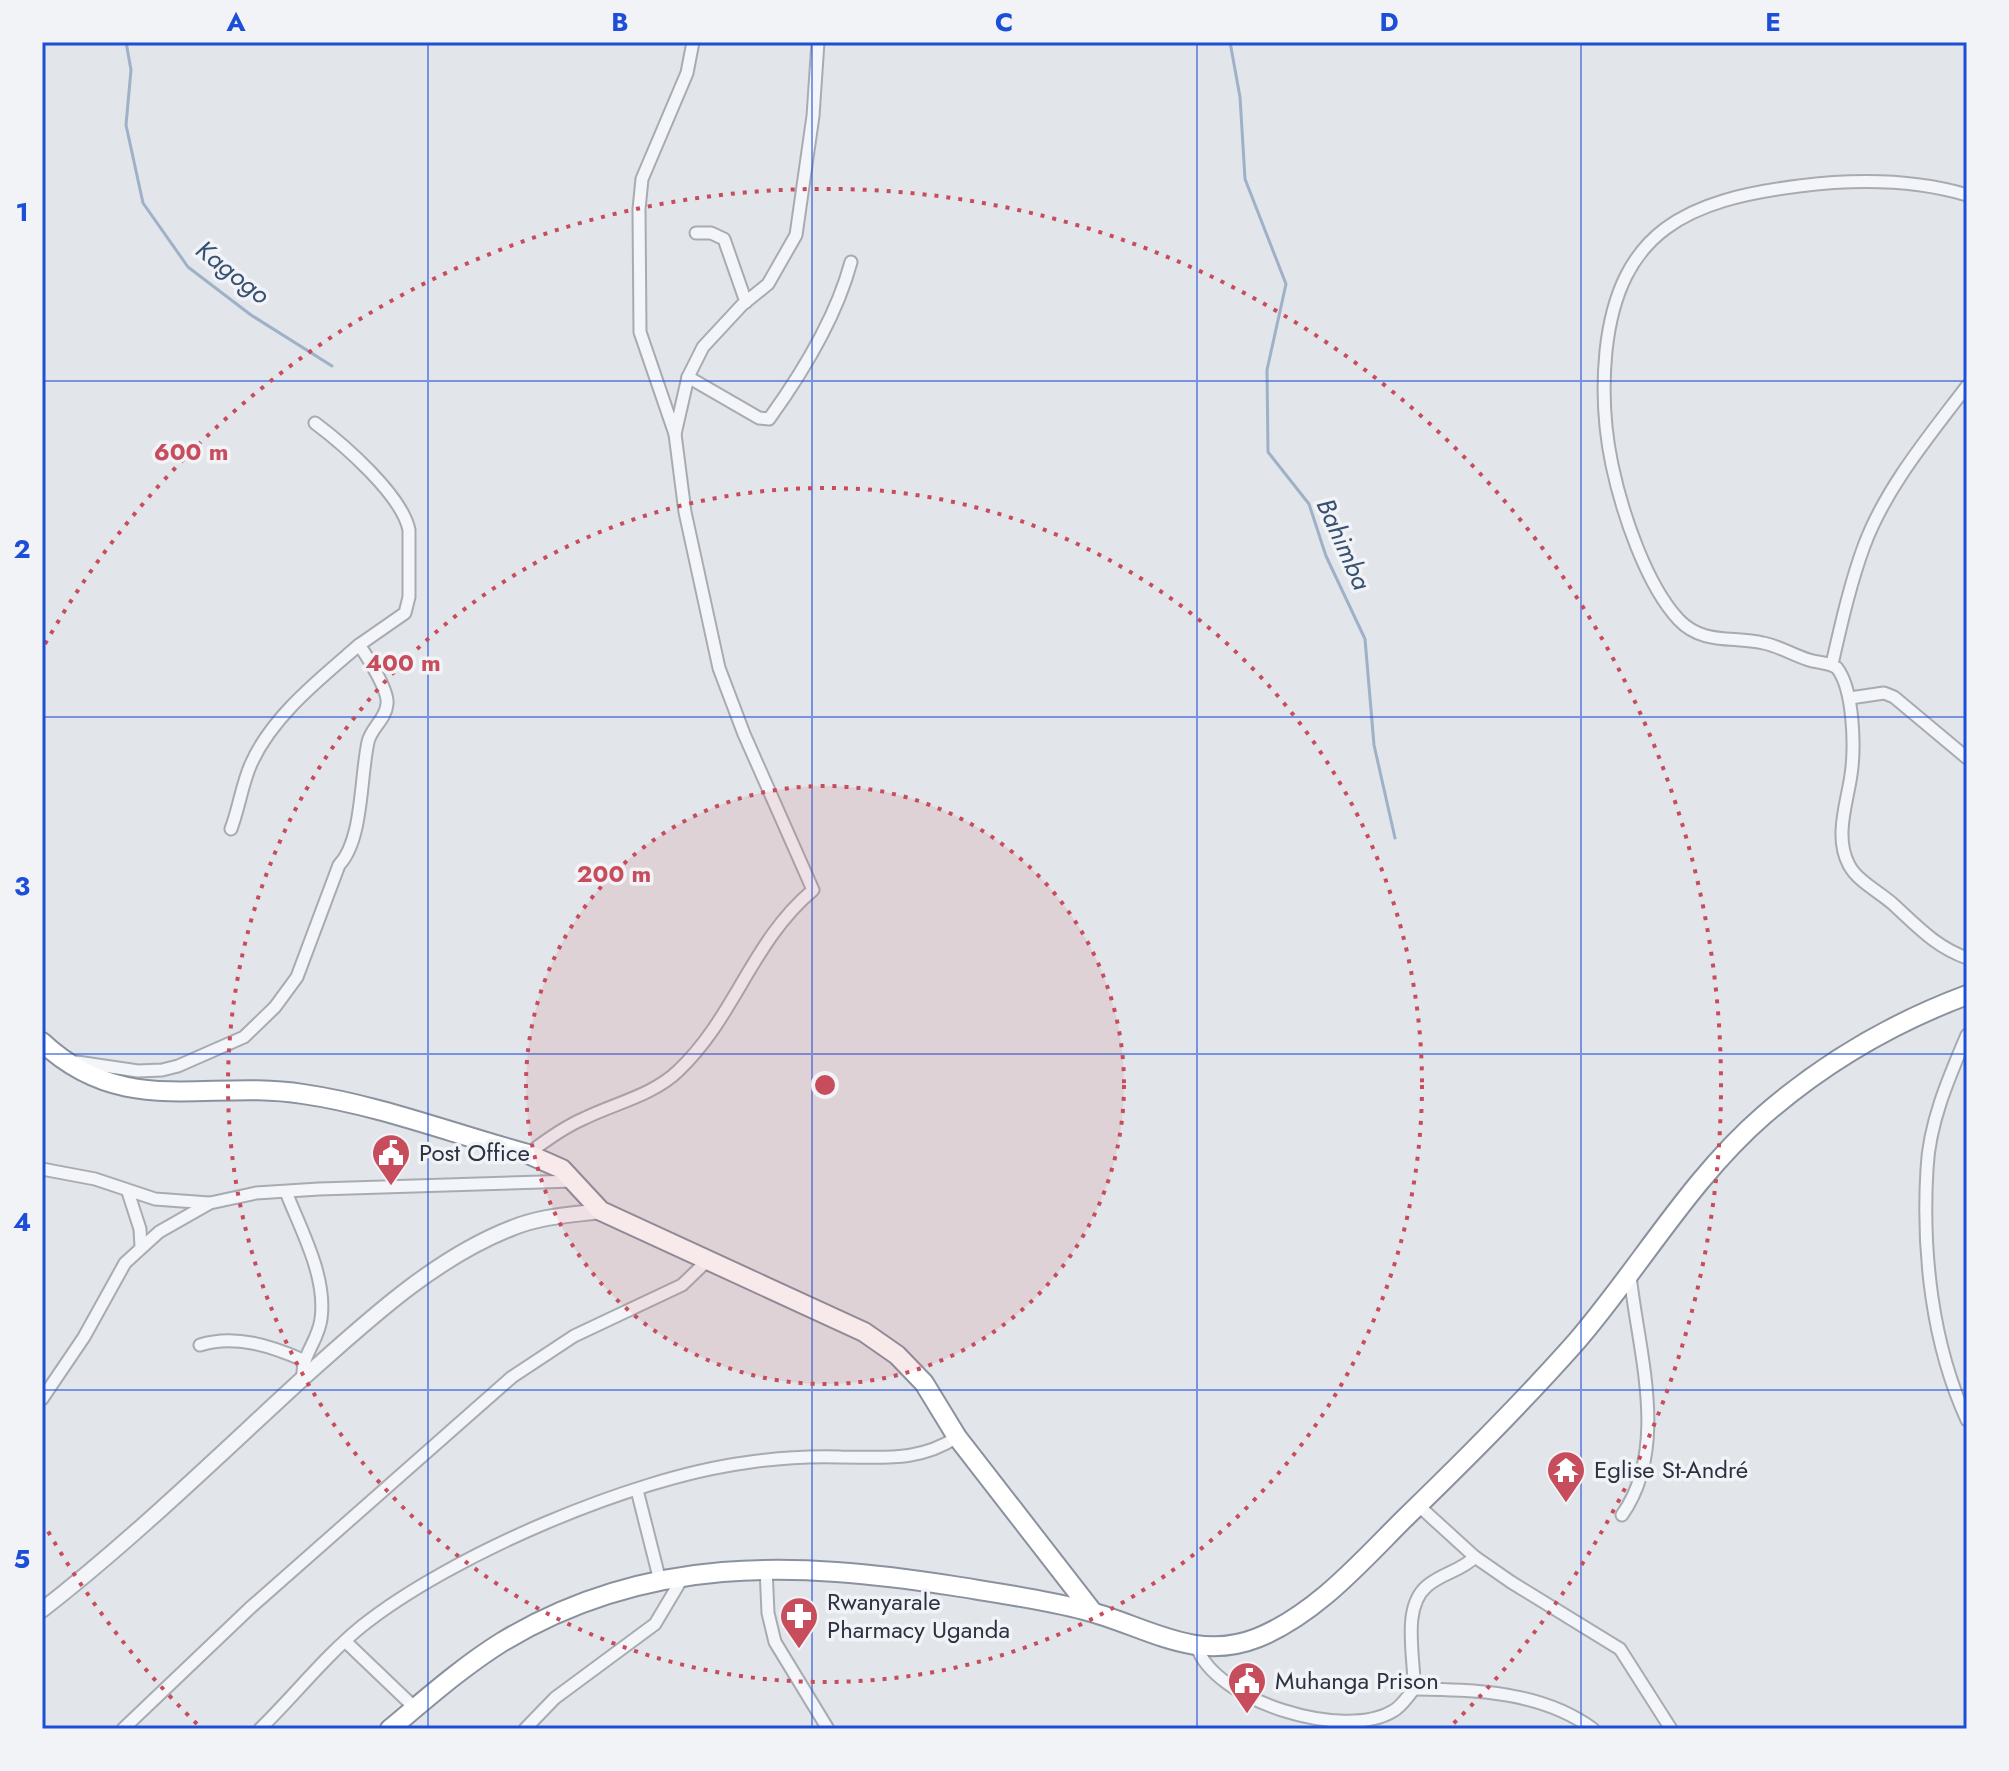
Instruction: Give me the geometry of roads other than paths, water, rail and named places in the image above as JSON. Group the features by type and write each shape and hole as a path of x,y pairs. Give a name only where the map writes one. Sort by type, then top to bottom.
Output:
{"highway":[{"path":"390,1729 481,1656 531,1627 576,1607 660,1581 766,1567 896,1576 1043,1600 1092,1611 1167,1641 1197,1647 1234,1644 1270,1633 1341,1581 1419,1506 1577,1341 1707,1177 1761,1118 1854,1048 1967,995"},
{"path":"42,1042 64,1061 116,1086 154,1092 302,1093 528,1154 551,1163 576,1181 601,1211 839,1319 884,1344 924,1383 957,1437 1092,1611"}],"street":[{"path":"528,1154 562,1129 648,1091 677,1073 729,1009 762,946 781,918 813,890 744,734 716,659 685,512 675,434 640,332 639,209 642,179 687,73 693,42"},
{"path":"675,434 688,377 703,347 768,284 796,235 813,116 818,42"},
{"path":"1967,195 1901,183 1851,181 1765,190 1695,210 1666,227 1630,265 1614,299 1603,381 1605,432 1623,506 1663,600 1679,620 1705,637 1765,643 1832,664 1844,679 1850,698 1851,777 1844,801 1847,862 1862,880 1931,941 1967,958"},
{"path":"696,233 711,233 724,239 746,302"},
{"path":"688,377 759,418 769,419 812,351 838,299 851,262"},
{"path":"1832,664 1854,579 1881,511 1924,442 1967,386"},
{"path":"231,829 251,763 273,730 311,686 359,645 405,613 409,597 408,525 374,478 340,441 315,423"},
{"path":"64,1061 138,1071 178,1066 244,1037 287,991 309,947 339,865 349,854 356,838 359,789 368,739 387,708 388,700 373,663 359,645"},
{"path":"1850,698 1889,694 1967,758"},
{"path":"1967,1035 1943,1094 1927,1169 1933,1305 1942,1354 1967,1420"},
{"path":"42,1169 95,1179 155,1199 210,1203 256,1193 576,1181"},
{"path":"128,1192 140,1229 141,1247"},
{"path":"286,1192 307,1247 321,1297 320,1327 303,1360 303,1378"},
{"path":"42,1399 84,1337 125,1263 141,1247 210,1203"},
{"path":"42,1610 390,1304 486,1239 544,1218 601,1211"},
{"path":"123,1729 250,1608 521,1369 602,1321 682,1285 697,1274 708,1260"},
{"path":"1622,1515 1642,1474 1647,1433 1629,1275"},
{"path":"200,1345 225,1340 248,1342 303,1360"},
{"path":"260,1729 376,1616 439,1575 546,1524 683,1475 743,1463 812,1457 913,1457 957,1437"},
{"path":"637,1490 660,1581"},
{"path":"1419,1506 1475,1557 1620,1649 1671,1729"},
{"path":"1197,1647 1206,1667 1229,1687 1270,1705 1324,1719 1345,1721 1382,1716 1395,1711 1414,1689 1412,1624 1417,1599 1425,1587 1464,1568 1475,1557"},
{"path":"766,1567 768,1613 775,1642 828,1729"},
{"path":"525,1729 555,1698 655,1624 684,1576"},
{"path":"346,1642 415,1708"},
{"path":"1414,1689 1477,1690 1513,1696 1568,1712 1593,1729"}],"waterway":[{"name":"Kagogo","path":"126,42 131,70 126,125 143,203 188,267 251,315 332,366"},
{"name":"Bahimba","path":"1230,42 1240,97 1245,179 1286,284 1267,370 1268,452 1309,504 1326,556 1365,639 1374,745 1395,838"}],"place":[{"name":"Post Office","path":"391,1187"},
{"name":"Eglise St-André","path":"1566,1504"},
{"name":"Rwanyarale Pharmacy Uganda","path":"799,1650"},
{"name":"Muhanga Prison","path":"1247,1715"}]}
